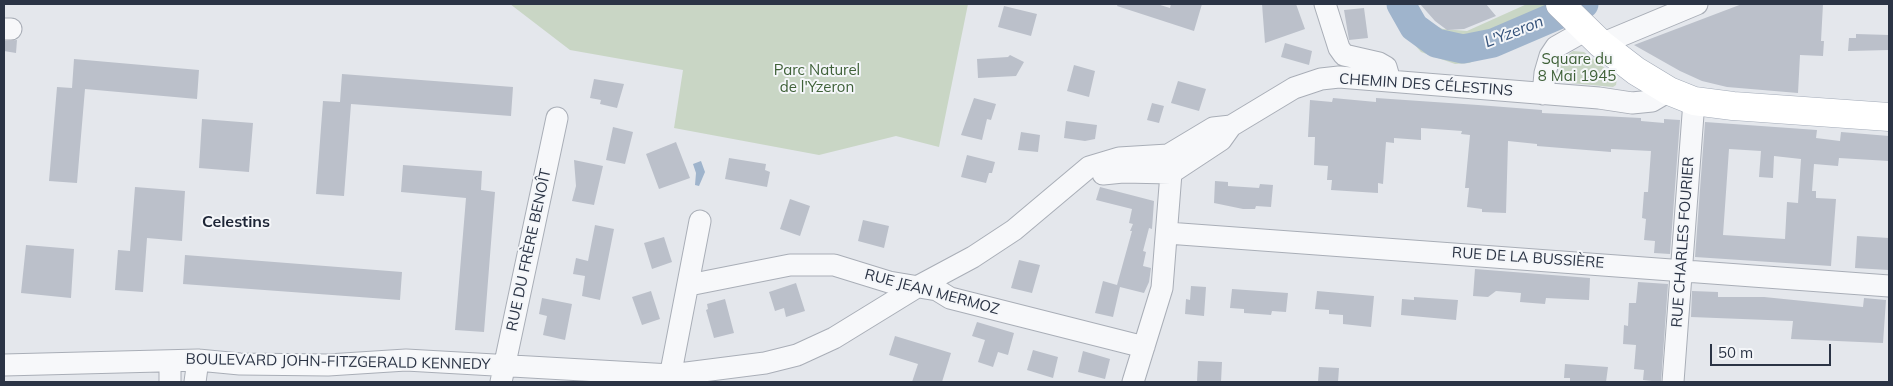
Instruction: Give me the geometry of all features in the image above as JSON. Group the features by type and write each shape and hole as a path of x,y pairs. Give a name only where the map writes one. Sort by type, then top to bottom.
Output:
{"main road":[{"path":"1581,25 1636,71 1669,90 1694,101 1733,106 1889,117"}],"street":[{"path":"1325,4 1339,48 1344,54 1379,63 1386,67 1390,81"},
{"path":"1543,94 1545,73 1556,47 1581,25 1697,4"},
{"name":"CHEMIN DES CÉLESTINS","path":"1599,98 1622,92 1629,86 1636,71"},
{"name":"CHEMIN DES CÉLESTINS","path":"1170,164 1221,140 1231,126 1294,88 1313,80 1339,77 1642,103 1652,101 1669,90"},
{"name":"RUE CHARLES FOURIER","path":"1673,382 1694,101"},
{"name":"RUE DU FRÈRE BENOÎT","path":"502,373 557,118"},
{"path":"1133,382 1162,288 1170,164"},
{"name":"BOULEVARD JOHN-FITZGERALD KENNEDY","path":"4,364 97,364 198,360 240,364 328,365 406,360 502,373 670,379 765,364 797,354 834,338 917,287 1000,241 1069,184 1097,175 1170,164"},
{"path":"670,379 700,221"},
{"name":"RUE DE LA BUSSIÈRE","path":"1167,233 1681,269 1889,286"},
{"name":"RUE JEAN MERMOZ","path":"689,285 720,277 790,265 834,265 888,282 937,290 950,298 1144,347"},
{"path":"195,382 198,360"},
{"path":"170,361 170,382"}],"green space":[{"name":"Parc Naturel de l'Yzeron","path":"510,4 968,4 939,147 896,136 819,155 674,128 683,70 570,50"},
{"path":"1388,4 1417,4 1422,14 1431,24 1443,29 1467,31 1527,4 1556,4 1574,23 1469,63 1455,64 1421,52 1401,29"},
{"name":"Square du 8 Mai 1945","path":"1573,51 1584,52 1615,76 1617,78 1616,85 1613,87 1570,83 1563,79 1559,74 1559,65 1563,58"}],"water":[{"path":"701,161 705,172 699,186 695,185 696,173 693,164"}],"building":[{"path":"1118,4 1157,4 1170,8 1171,4 1202,4 1194,31 1117,6"},
{"path":"1262,4 1296,4 1305,29 1265,43"},
{"path":"1420,4 1486,4 1496,16 1464,29 1447,30 1435,21"},
{"path":"1742,4 1823,4 1821,41 1824,41 1823,56 1800,55 1798,93 1727,87 1702,81 1634,45"},
{"path":"1004,6 1037,14 1031,36 998,27"},
{"path":"1364,8 1368,38 1349,40 1344,10"},
{"path":"1856,34 1889,35 1889,50 1848,51 1849,38 1856,38"},
{"path":"17,40 16,53 4,51 4,41"},
{"path":"1285,43 1312,51 1309,65 1281,57"},
{"path":"1010,55 1024,62 1016,76 978,78 977,59 1008,57"},
{"path":"74,59 199,70 197,99 85,89 77,183 49,181 57,87 72,88"},
{"path":"1074,65 1095,71 1089,97 1067,91"},
{"path":"342,74 513,87 511,116 351,104 344,196 316,194 323,101 340,102"},
{"path":"594,79 624,84 617,108 600,104 601,100 590,98"},
{"path":"1178,81 1206,89 1199,111 1171,103"},
{"path":"974,98 996,104 991,120 987,119 982,140 961,135"},
{"path":"1333,98 1376,102 1376,98 1478,105 1542,110 1542,113 1641,118 1641,121 1664,123 1664,119 1680,120 1670,254 1654,253 1655,241 1644,240 1646,219 1642,218 1644,192 1648,192 1651,151 1611,149 1611,152 1537,146 1537,144 1508,141 1506,213 1482,212 1482,209 1467,207 1469,188 1465,188 1470,135 1461,134 1462,131 1421,128 1421,140 1394,138 1394,143 1386,142 1383,184 1378,183 1378,193 1331,190 1332,180 1327,180 1328,166 1314,165 1315,137 1308,137 1310,100 1332,102"},
{"path":"1152,103 1164,106 1159,123 1147,120"},
{"path":"202,119 253,123 249,172 199,168"},
{"path":"1066,121 1097,125 1095,139 1085,141 1064,138"},
{"path":"1705,122 1817,130 1816,138 1840,141 1841,132 1889,136 1889,161 1839,158 1838,166 1814,164 1812,191 1816,191 1816,198 1836,199 1831,266 1695,257","holes":["1729,149 1761,151 1759,177 1773,178 1774,156 1801,159 1798,203 1787,202 1785,239 1723,235"]},
{"path":"613,127 633,132 625,164 606,160"},
{"path":"1021,132 1040,135 1038,152 1018,150"},
{"path":"676,142 690,178 659,189 646,154"},
{"path":"967,155 995,162 992,173 989,173 986,183 961,177"},
{"path":"729,158 766,164 765,170 770,172 767,187 725,179"},
{"path":"574,160 603,166 594,205 572,201 576,186"},
{"path":"403,165 482,171 481,190 495,192 484,332 455,330 466,198 401,192"},
{"path":"1215,181 1228,182 1228,186 1259,188 1260,184 1273,185 1271,207 1256,206 1255,209 1243,209 1214,203"},
{"path":"135,187 185,191 182,241 147,238 143,292 115,290 118,250 130,251"},
{"path":"1100,187 1154,201 1152,229 1149,228 1143,251 1146,252 1143,266 1151,268 1149,282 1144,293 1120,287 1113,317 1095,313 1103,281 1117,285 1132,231 1130,231 1133,224 1129,223 1132,209 1096,200"},
{"path":"790,199 810,206 800,236 780,229"},
{"path":"863,220 889,226 884,248 858,241"},
{"path":"595,225 614,229 600,300 582,296 585,276 573,274 576,258 588,261"},
{"path":"1857,236 1889,238 1889,270 1855,268"},
{"path":"664,237 672,262 652,269 644,243"},
{"path":"26,245 74,249 71,298 21,293"},
{"path":"185,255 402,272 400,300 183,284"},
{"path":"1019,260 1040,265 1032,293 1011,288"},
{"path":"1475,269 1590,278 1589,300 1546,298 1545,304 1520,302 1521,293 1496,291 1488,297 1473,296"},
{"path":"1638,282 1668,284 1661,382 1643,380 1644,370 1634,369 1636,345 1623,344 1624,325 1628,326 1629,303 1636,303"},
{"path":"796,283 805,311 786,317 784,308 775,311 769,292"},
{"path":"1191,286 1206,287 1204,316 1185,314 1186,299 1190,300"},
{"path":"1232,289 1288,293 1286,312 1272,311 1271,315 1244,313 1244,309 1230,308"},
{"path":"651,291 660,319 642,325 632,297"},
{"path":"1317,291 1374,296 1371,327 1343,324 1343,315 1329,314 1329,310 1315,309"},
{"path":"1692,291 1718,292 1718,297 1764,297 1863,307 1864,298 1886,300 1883,343 1791,339 1793,321 1691,317"},
{"path":"1414,297 1458,300 1456,320 1401,315 1402,299 1414,300"},
{"path":"542,298 572,304 565,340 543,335 547,316 539,314"},
{"path":"725,299 734,333 714,338 706,310 708,309 707,304"},
{"path":"977,322 1014,333 1008,355 998,352 993,367 978,362 985,340 972,336"},
{"path":"895,336 951,353 942,382 912,382 918,364 889,355"},
{"path":"1033,350 1058,357 1053,378 1027,370"},
{"path":"1083,351 1110,359 1105,379 1078,372"},
{"path":"1198,361 1222,362 1221,382 1197,382"},
{"path":"1565,364 1608,367 1606,382 1570,382 1570,378 1564,378"},
{"path":"1319,367 1339,368 1338,382 1318,382"}],"waterway":[{"name":"L'Yzeron","path":"1401,4 1414,27 1436,43 1463,49 1493,43 1584,4"}],"district":[{"name":"Celestins","path":"236,222"}]}
